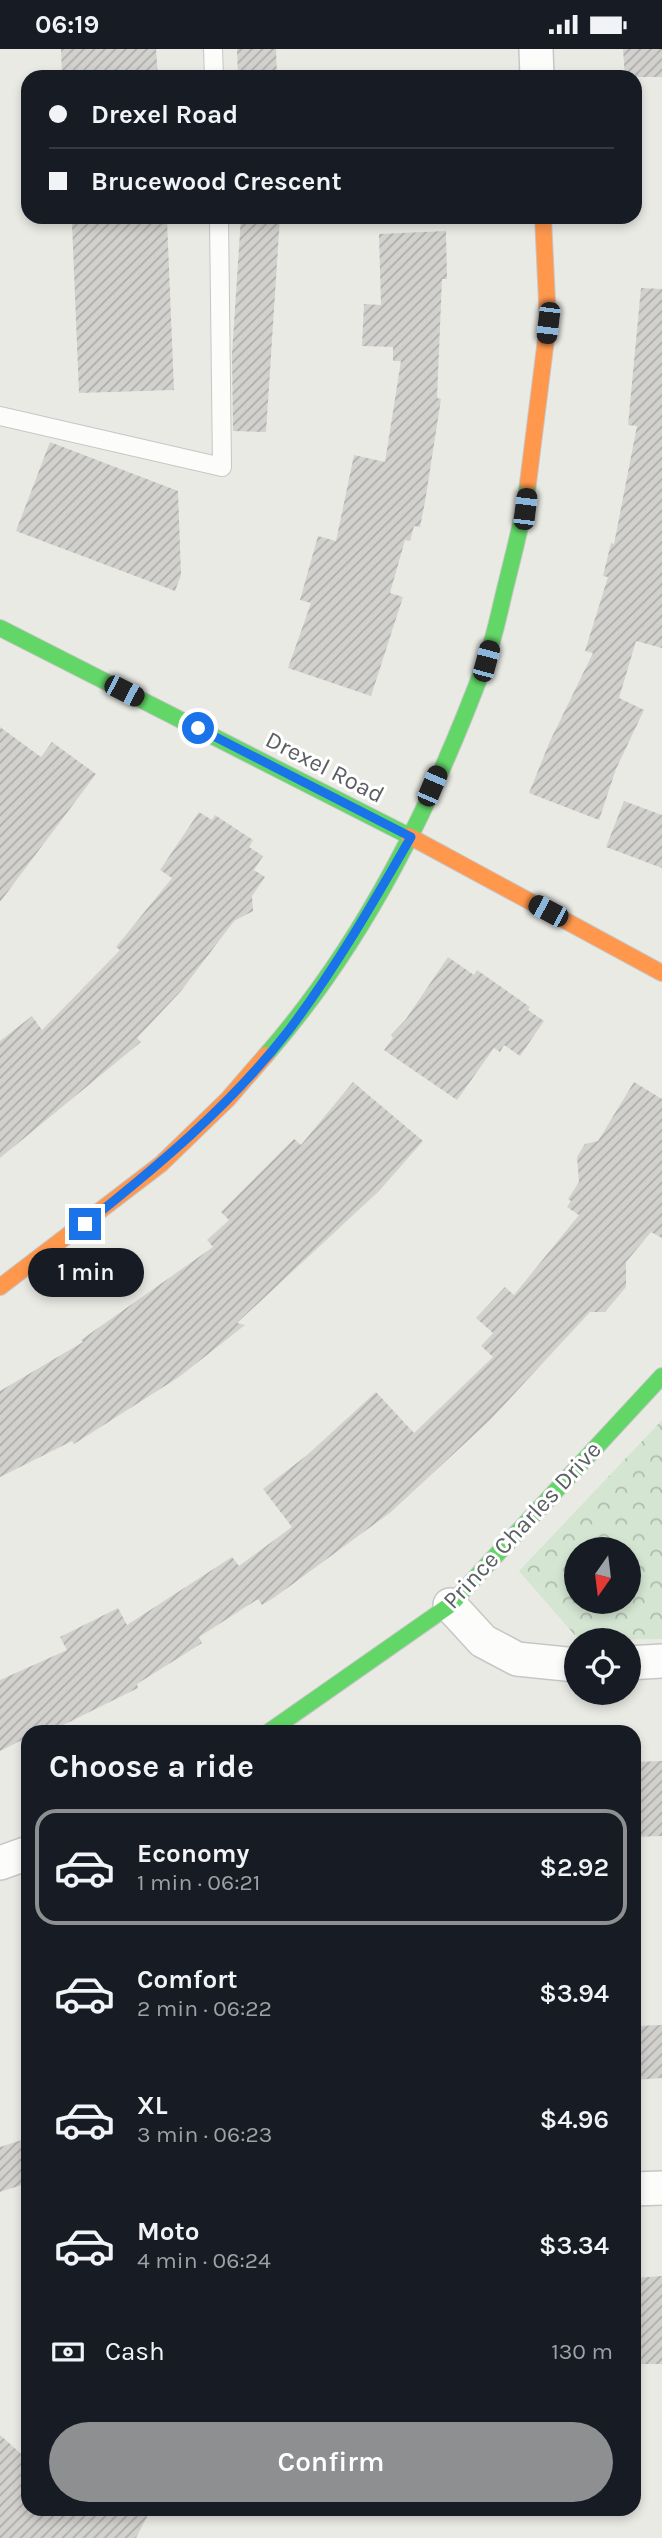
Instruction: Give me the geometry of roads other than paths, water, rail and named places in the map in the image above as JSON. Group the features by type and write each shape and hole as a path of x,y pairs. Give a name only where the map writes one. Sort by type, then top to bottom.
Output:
{"street":[{"path":"536,49 537,70"},
{"path":"0,1287 161,1164 228,1099 296,1019 358,930 411,837 486,661 525,509 548,323 543,224"},
{"name":"Drexel Road","path":"0,628 411,837 662,974"},
{"name":"Prince Charles Drive","path":"278,1725 450,1605 662,1375"},
{"path":"450,1605 483,1641 517,1658 564,1664"},
{"path":"641,1662 662,1661"},
{"path":"641,2188 662,2187"}],"lane":[{"path":"213,49 214,70"},
{"path":"0,416 222,467 219,224"}]}
